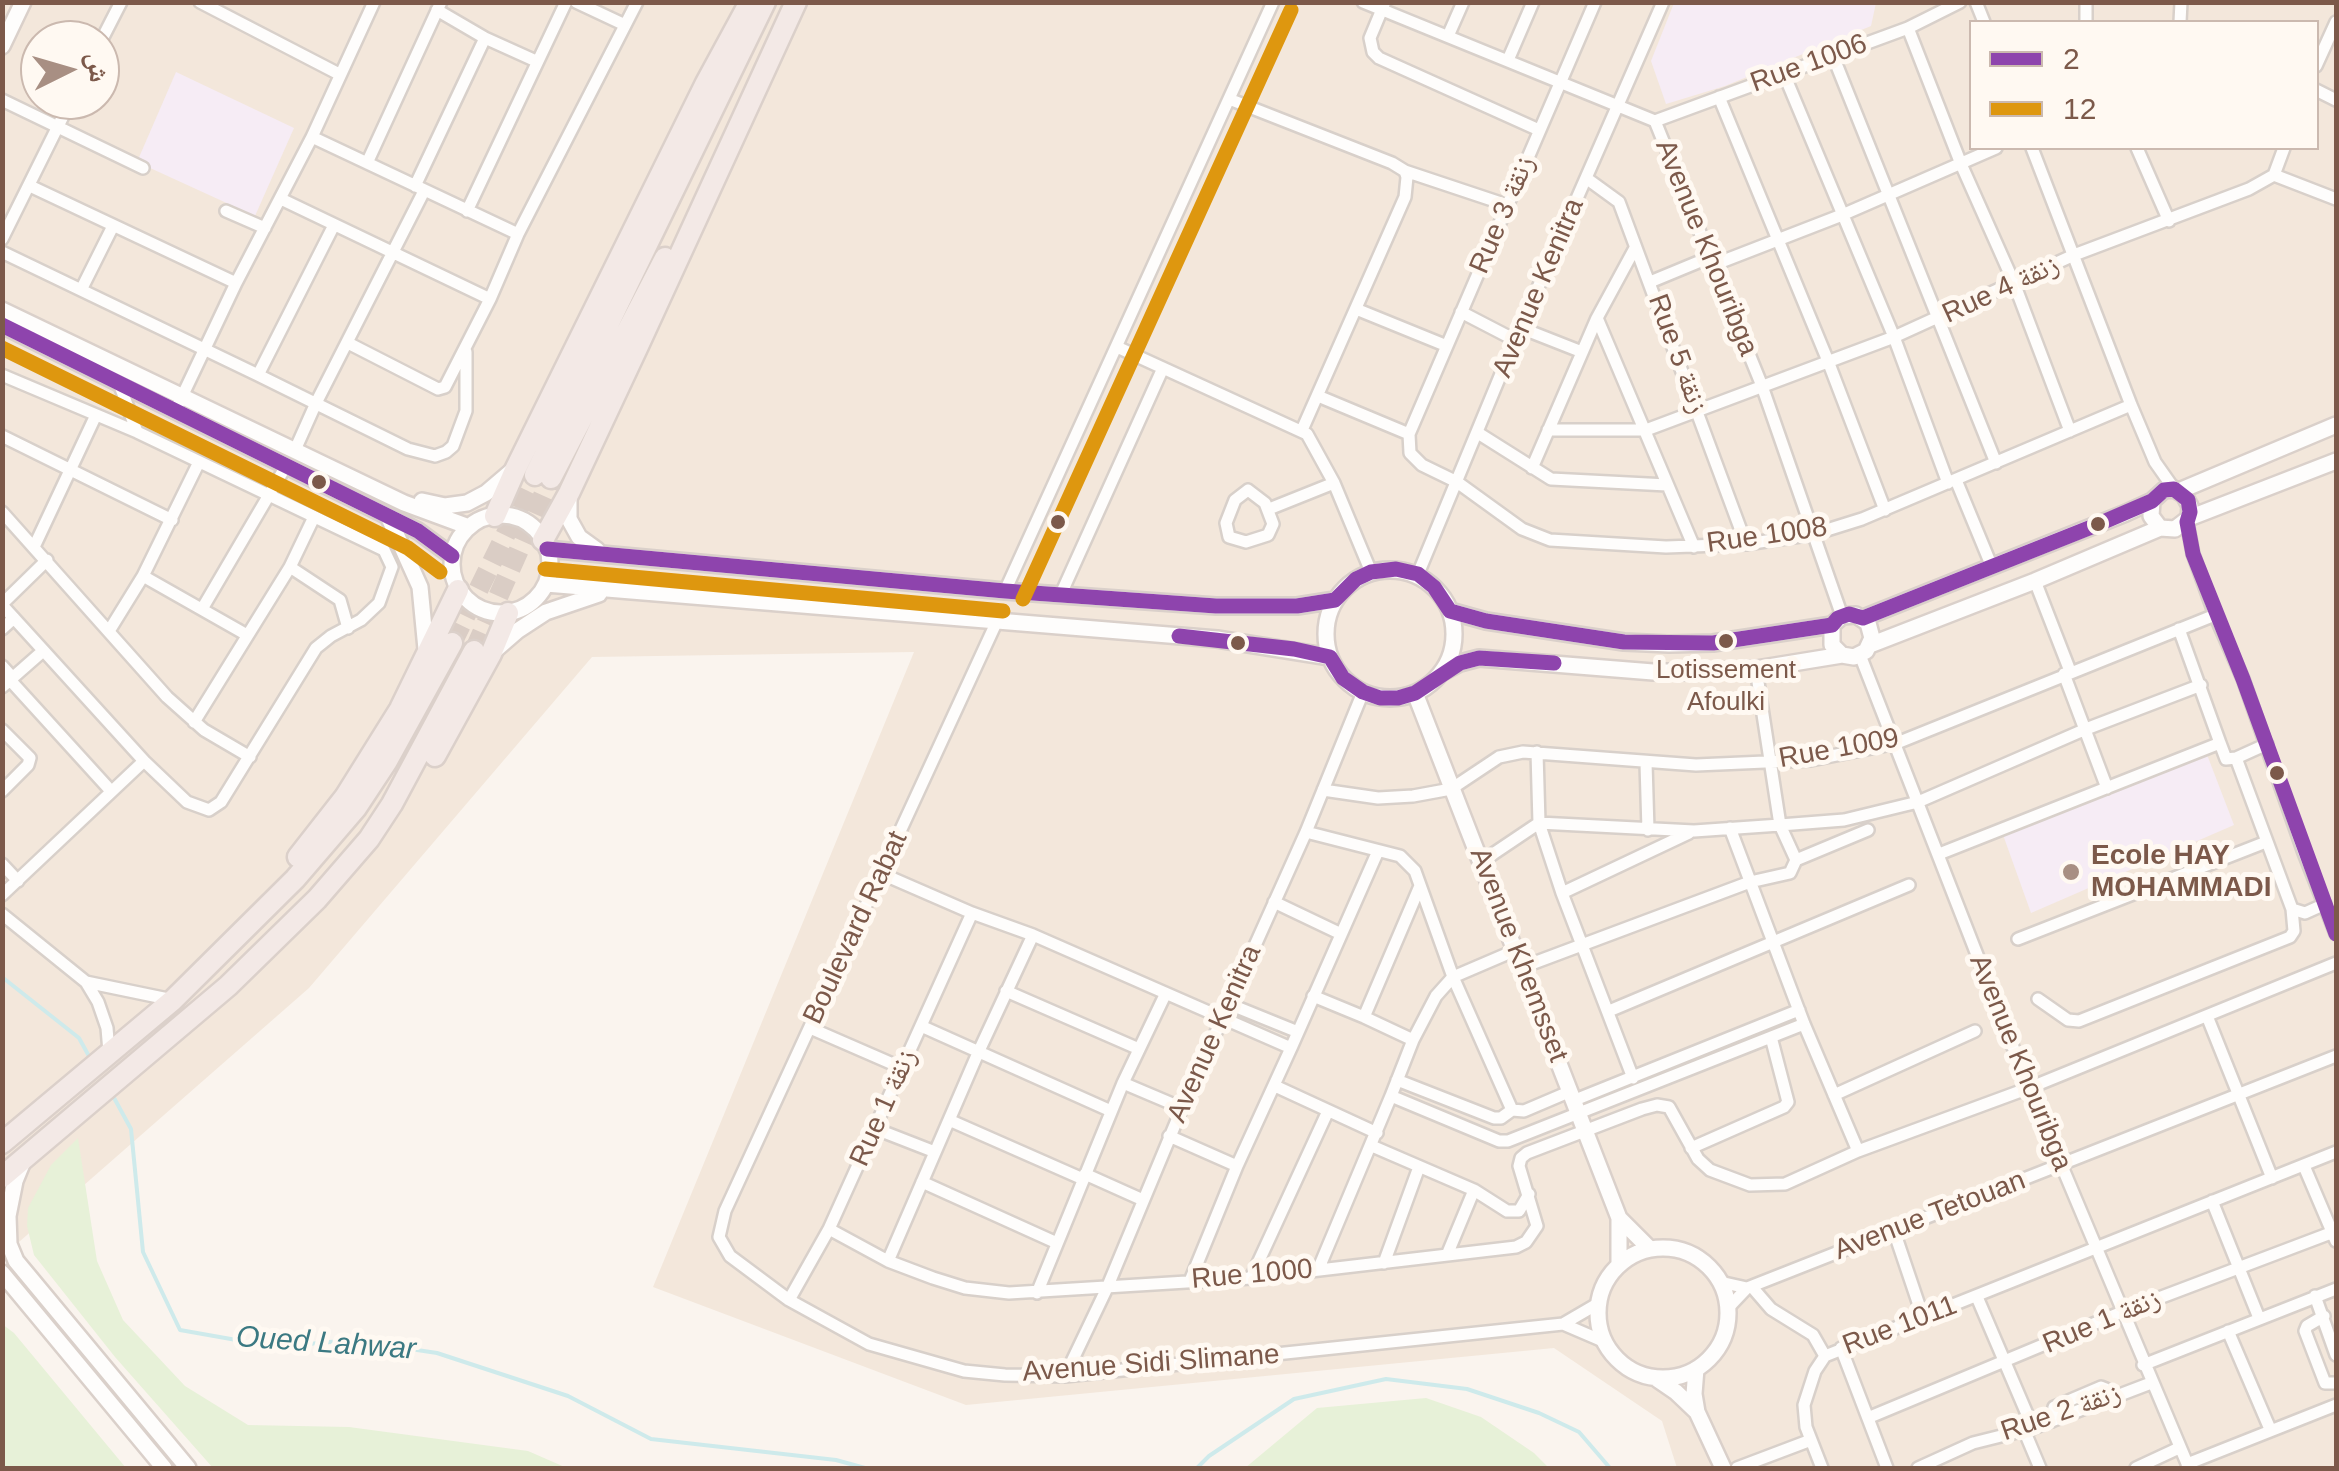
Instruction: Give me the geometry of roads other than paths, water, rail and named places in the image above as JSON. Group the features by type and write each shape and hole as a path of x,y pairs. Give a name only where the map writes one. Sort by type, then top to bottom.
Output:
{"highway":[{"path":"534,474 706,83 750,2"},
{"path":"534,474 764,2"},
{"path":"496,516 534,474 675,238 792,2"},
{"path":"545,544 744,121 792,2"},
{"path":"172,1000 184,977 252,909 345,798 426,658 458,590"},
{"path":"2,1177 184,1023 206,1015 311,926 416,790 483,652 508,613"},
{"path":"2,1143 172,1000 295,880 356,808 387,762 452,644"}],"main road":[{"path":"2,46 23,2"},
{"path":"2,310 404,503 468,527"},
{"path":"2,325 388,516 430,538 452,556"},
{"path":"1862,618 2336,424"},
{"path":"1441,673 1451,654 1455,632 1450,611 1434,586 1418,574 1396,569 1371,572 1356,579 1335,600 1326,638 1330,657 1343,678 1362,692 1380,698 1415,693 1441,673 1479,658 1654,672 1756,669 1865,650 2336,461"},
{"path":"404,503 467,503 534,474"},
{"path":"568,493 569,520 579,537 589,547 606,554"},
{"path":"2166,493 2188,500 2188,520"},
{"path":"2165,529 2151,516 2166,493"},
{"path":"388,516 420,587 426,658"},
{"path":"496,516 523,520 545,544 550,561 546,584 537,598 508,613 489,612 472,604 458,590 452,573 452,556 468,527 496,516"},
{"path":"545,544 606,554 1005,591 1216,606 1297,606 1335,600"},
{"path":"546,584 1216,638 1330,657"},
{"path":"483,652 546,612 615,590"},
{"path":"1450,611 1486,621 1624,642 1669,644 1713,644 1856,615 1871,630 1865,650"},
{"path":"1837,621 1830,639 1842,655"},
{"name":"Avenue Khemsset","path":"1415,693 1619,1218 1618,1264"},
{"path":"25,1157 8,1216 9,1244 16,1261 188,1468"},
{"name":"Avenue Khemsset","path":"1619,1218 1650,1249"},
{"path":"1654,1378 1672,1378 1696,1370 1719,1348 1726,1332 1728,1308 1720,1282 1701,1259 1680,1249 1650,1249 1634,1253 1618,1264 1606,1279 1598,1316 1605,1342 1614,1356 1631,1370 1676,1392 1696,1412 1723,1468"},
{"path":"2,1273 164,1468"},
{"path":"1696,1370 1696,1412"}],"street":[{"path":"200,2 339,74"},
{"path":"175,410 312,137 374,2"},
{"path":"467,211 566,2"},
{"path":"576,2 625,25"},
{"path":"348,343 440,389 448,385 518,234 637,2"},
{"path":"1005,591 1273,2"},
{"name":"Avenue Khouribga","path":"1363,2 1383,6 1656,121 1762,386 1814,534 1837,621"},
{"path":"1448,36 1463,2"},
{"path":"1508,60 1532,2"},
{"name":"Rue 3 زنقة","path":"1411,430 1594,2"},
{"name":"Avenue Kenitra","path":"1418,574 1664,2"},
{"name":"Rue 1006","path":"1656,121 1908,28 1960,2"},
{"path":"367,163 439,6 485,38 536,61"},
{"path":"1383,6 1370,38 1373,52 1379,58 1539,130"},
{"path":"2319,59 2336,22"},
{"path":"1908,28 1960,164 2014,283 2070,431"},
{"path":"296,450 392,252 485,38"},
{"path":"1833,56 1996,463"},
{"path":"1784,74 1952,482 1992,566"},
{"path":"1719,97 1885,510"},
{"path":"1229,99 1405,171 1507,204"},
{"path":"2,100 143,168"},
{"path":"2,239 61,120"},
{"path":"312,137 518,234"},
{"path":"1650,282 1778,240 1992,150"},
{"path":"2033,150 2166,493"},
{"path":"2137,150 2169,221"},
{"path":"2283,150 2274,175 2336,199"},
{"path":"1302,430 1405,197 1405,171"},
{"name":"Rue 4 زنقة","path":"1646,430 1894,337 2074,256 2249,189 2274,175"},
{"name":"Rue 5 زنقة","path":"1586,178 1619,202 1746,544"},
{"path":"30,186 236,284"},
{"path":"280,200 490,299"},
{"path":"226,211 265,228"},
{"path":"258,375 334,225"},
{"path":"81,290 113,226"},
{"path":"1532,468 1597,318 1635,248"},
{"path":"2,252 408,448 441,455 452,446 466,410 466,349"},
{"path":"1356,309 1447,346"},
{"path":"1461,312 1582,352"},
{"path":"1597,318 1694,547"},
{"path":"1117,347 1302,430 1319,451 1371,572"},
{"path":"1061,594 1163,368"},
{"path":"2,375 137,432 384,550 391,574 384,595 367,616 316,648 221,802 204,810 187,802 144,761 2,605 47,560"},
{"path":"120,383 137,432"},
{"path":"1318,396 1411,430 1408,448 1416,459 1457,482"},
{"name":"Rue 1008","path":"1457,482 1522,529 1550,540 1694,547 1746,544 1814,534 1885,510 2131,405"},
{"path":"34,546 96,415"},
{"path":"1548,430 1646,430"},
{"path":"1478,433 1560,481 1668,485"},
{"path":"2,436 172,520"},
{"path":"109,631 143,576 199,462"},
{"path":"202,609 286,466"},
{"path":"1268,509 1334,483"},
{"path":"1253,491 1268,509 1272,524 1268,535 1246,542 1229,537 1226,523 1240,494 1253,491"},
{"path":"2,512 167,697 194,722 250,757"},
{"path":"194,722 290,568 314,517"},
{"path":"2188,520 2193,554 2336,934"},
{"path":"2165,529 2193,554"},
{"path":"290,568 340,600 348,628"},
{"path":"143,576 247,635"},
{"path":"2035,581 2107,788"},
{"name":"Rue 1009","path":"1452,789 1499,757 1537,752 1646,763 1768,762 1811,760 1897,742 2215,615"},
{"path":"2,630 14,618"},
{"name":"Boulevard Rabat","path":"718,1237 726,1211 997,621"},
{"path":"2179,629 2226,759 2267,744"},
{"name":"Avenue Khouribga","path":"1865,650 1918,802 2029,1088 2188,1466"},
{"path":"8,682 43,651"},
{"path":"2,666 8,682 110,791"},
{"path":"1756,669 1780,825 1796,860"},
{"path":"1481,862 1539,823 1694,831 1844,820 1918,802 2086,729 2200,685"},
{"name":"Avenue Kenitra","path":"1065,1376 1108,1288 1182,1108 1306,832 1362,692"},
{"path":"2,730 30,758 28,765 2,790"},
{"path":"1938,854 2220,743"},
{"path":"1537,752 1539,823 1562,894 1634,1078"},
{"path":"2038,999 2068,1020 2079,1021 2290,937 2294,930 2292,909 2236,758"},
{"path":"2,895 144,761"},
{"path":"1646,763 1648,830"},
{"path":"1323,790 1378,798 1452,789"},
{"path":"1730,828 1804,1024 1858,1151"},
{"path":"1523,968 1750,882 1790,873 1796,860 1868,830"},
{"path":"1562,894 1694,831"},
{"path":"1306,832 1408,862 1453,978 1512,1110"},
{"path":"2018,940 2266,842"},
{"path":"1190,1281 1237,1166 1378,851"},
{"path":"2,864 18,881"},
{"path":"880,873 1034,935 1291,1048"},
{"path":"1609,1011 1908,885"},
{"path":"1364,1018 1420,886"},
{"path":"1274,902 1339,933"},
{"path":"2292,909 2305,914 2324,904"},
{"name":"Rue 1 زنقة","path":"788,1300 829,1229 972,913"},
{"path":"2,914 86,982 102,1014 104,1056"},
{"path":"888,1261 1034,935"},
{"path":"1318,1270 1372,1146 1412,1040 1436,996 1453,978 1516,950"},
{"path":"1586,1132 1642,1109 1665,1106 1673,1112 1691,1148 1710,1170 1726,1178 1768,1186 1785,1184 1858,1151 2029,1088 2336,963"},
{"path":"86,982 172,1000"},
{"path":"1006,991 1139,1049"},
{"path":"1037,1294 1123,1083 1165,995"},
{"path":"1313,996 1412,1040"},
{"path":"1230,1004 1298,1032"},
{"path":"1390,1096 1499,1141 1508,1141 1575,1101 1799,1010"},
{"path":"2207,1016 2272,1178"},
{"path":"1397,1080 1501,1118 1512,1110 1575,1101 1804,1024"},
{"path":"921,1026 1111,1112"},
{"path":"810,1028 902,1068"},
{"path":"1834,1094 1976,1030"},
{"path":"1691,1148 1788,1102 1771,1037"},
{"name":"Avenue Tetouan","path":"1728,1308 1749,1287 2336,1056"},
{"path":"1123,1083 1182,1108"},
{"path":"1275,1086 1377,1133"},
{"path":"1251,1278 1328,1111"},
{"path":"949,1120 1143,1200"},
{"path":"876,1128 935,1152"},
{"name":"Rue 1000","path":"829,1229 888,1261 965,1288 1037,1294 1251,1278 1516,1248 1526,1242 1536,1226 1521,1158 1586,1132"},
{"path":"1170,1136 1237,1166"},
{"path":"1372,1146 1474,1190 1513,1213 1519,1211 1528,1194"},
{"path":"2096,1249 2336,1152"},
{"path":"2304,1166 2335,1234"},
{"path":"1384,1263 1419,1167"},
{"path":"922,1182 1057,1244"},
{"path":"1447,1255 1474,1190"},
{"path":"2212,1201 2260,1318"},
{"path":"1894,1231 1923,1317"},
{"name":"Rue 1 زنقة","path":"1870,1417 2122,1312 2335,1234"},
{"name":"Avenue Sidi Slimane","path":"718,1237 741,1267 788,1300 869,1344 964,1371 1065,1376 1564,1324 1599,1303"},
{"name":"Rue 1011","path":"1822,1468 1804,1405 1815,1371 1825,1356 2096,1249"},
{"path":"1720,1282 1749,1287 1772,1309 1812,1334 1825,1356"},
{"name":"Rue 2 زنقة","path":"2143,1364 2336,1289"},
{"path":"2316,1296 2336,1355"},
{"path":"1977,1297 2028,1429 2037,1468"},
{"path":"2324,1316 2306,1326 2305,1331 2325,1383 2336,1383"},
{"name":"Avenue Sidi Slimane","path":"1564,1324 1605,1342"},
{"path":"2228,1331 2270,1429"},
{"path":"1841,1348 1887,1468"},
{"name":"Rue 2 زنقة","path":"1918,1468 1972,1443 2052,1421 2150,1383"},
{"path":"2188,1466 2336,1405"},
{"path":"1737,1468 1811,1440"},
{"path":"2136,1468 2179,1448"}],"waterway":[{"name":"Oued Lahwar","path":"2,977 79,1038 90,1058"},
{"name":"Oued Lahwar","path":"113,1096 131,1129 143,1252 180,1330 276,1347 351,1340 437,1353 568,1396 651,1439 836,1460 865,1468"},
{"name":"Oued Lahwar","path":"1197,1468 1294,1399 1386,1379 1467,1389 1539,1413 1579,1432 1610,1468"}],"tunnel":[{"path":"452,643 535,475"},
{"path":"474,651 551,478"}],"place":[{"name":"Lotissement Afoulki","path":"1726,641"},
{"name":"Ecole HAY MOHAMMADI","path":"2071,872"}]}
